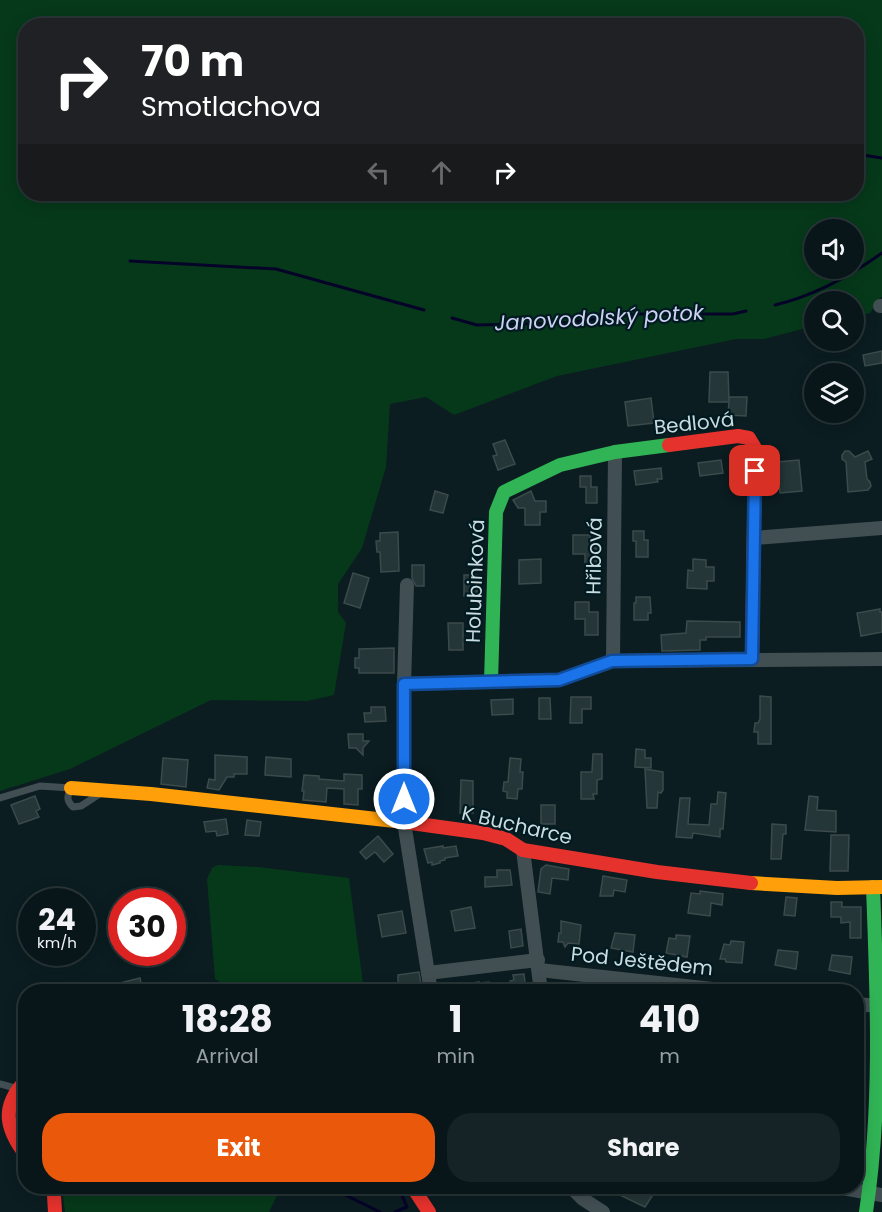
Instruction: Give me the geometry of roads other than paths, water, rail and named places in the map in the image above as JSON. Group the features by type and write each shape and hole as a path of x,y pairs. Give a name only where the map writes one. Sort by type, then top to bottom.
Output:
{"street":[{"name":"Bedlová","path":"615,452 738,436 749,438 755,448 752,659"},
{"name":"Hřibová","path":"612,661 615,452"},
{"name":"Holubinková","path":"491,682 495,512 504,492 560,465 615,452"},
{"path":"754,538 882,528"},
{"path":"407,585 404,822 430,984"},
{"path":"404,684 559,680 612,661 882,659"},
{"name":"K Bucharce","path":"70,788 151,794 483,833 506,839 523,850 660,873 768,886 878,887"},
{"path":"523,850 540,984"},
{"path":"866,1212 876,1195 878,887"},
{"name":"Pod Ještědem","path":"428,973 538,965 680,984"},
{"path":"864,1005 878,1006"},
{"path":"18,1088 8,1106 7,1120 18,1146"},
{"path":"53,1194 55,1212"},
{"path":"417,1194 427,1211"},
{"path":"578,1194 603,1212"}],"lane":[{"path":"0,798 40,786 70,788"},
{"path":"0,1084 18,1084"}],"waterway":[{"path":"864,155 882,158"},
{"name":"Janovodolský potok","path":"775,305 831,284 882,253"},
{"name":"Janovodolský potok","path":"130,261 276,269 424,310"},
{"name":"Janovodolský potok","path":"452,318 477,325 561,323 641,314 733,314 746,311"},
{"path":"343,1194 380,1212"},
{"path":"395,1212 407,1207 401,1194"}]}
